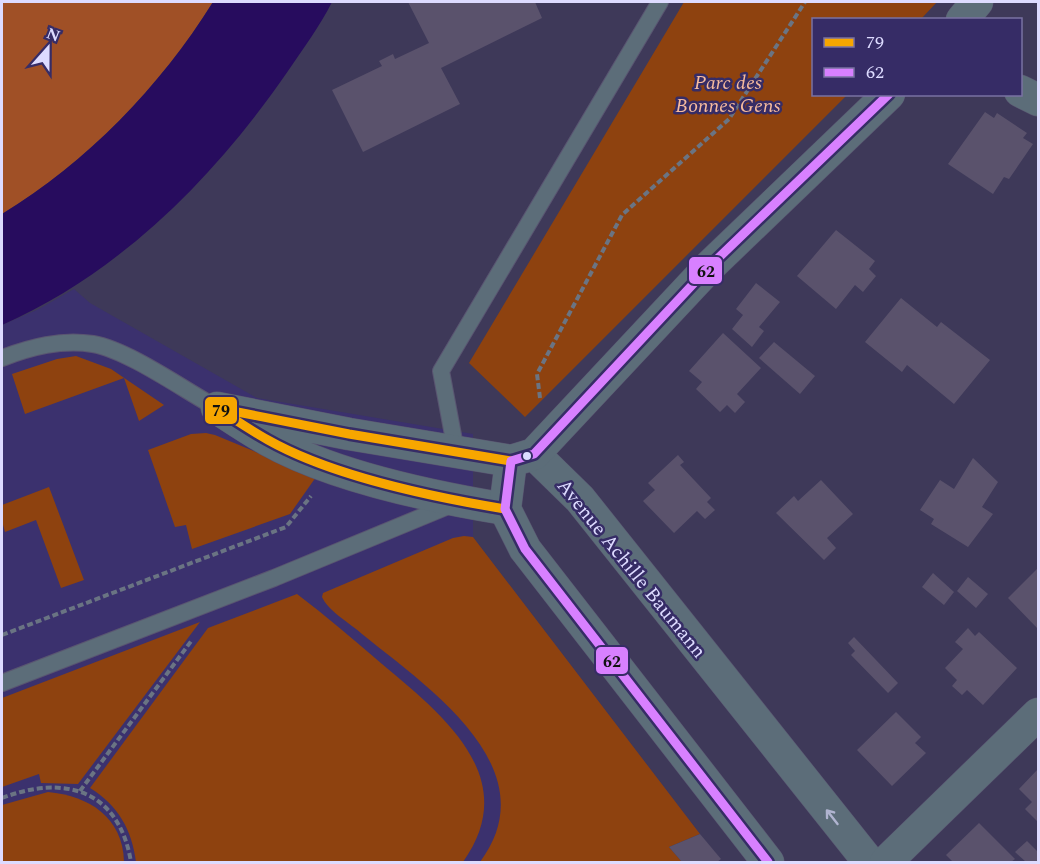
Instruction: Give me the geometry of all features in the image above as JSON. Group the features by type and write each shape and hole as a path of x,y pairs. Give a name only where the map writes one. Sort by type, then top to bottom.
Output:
{"street":[{"path":"964,18 977,2"},
{"path":"1022,92 1038,100"},
{"path":"768,862 525,549 505,509 522,457 559,425 733,242 887,96"},
{"path":"217,408 349,434 456,451 522,457"},
{"path":"217,408 269,441 332,468 459,502 505,509"},
{"name":"Avenue Achille Baumann","path":"522,457 580,499 869,862"},
{"path":"886,862 1038,714"}],"lane":[{"path":"456,451 441,371 660,2"},
{"path":"2,358 58,343 95,344 130,359 217,408"},
{"path":"2,683 274,578 459,502"}],"path":[{"path":"559,425 541,410 537,374 622,215 729,119 805,2"},
{"path":"2,635 286,526 332,468"},
{"path":"80,791 193,638"},
{"path":"2,798 26,789 45,786 80,791 97,800 111,812 122,828 131,862"}],"shaded area":[{"path":"2,2 213,2 170,64 120,120 63,171 2,214"},
{"path":"213,2 332,2 311,37 260,110 197,184 125,250 45,304 2,325 2,214 63,171 120,120 170,64"},
{"path":"74,289 90,303 257,398 473,434 473,537 700,834 628,862 2,862 2,325 39,309"}],"green space":[{"name":"Parc des Bonnes Gens","path":"684,2 937,2 922,18 812,18 812,96 846,96 525,417 469,363"},
{"path":"76,356 111,369 164,405 139,421 124,378 25,414 12,374 57,359"},
{"path":"206,433 316,477 290,514 192,549 186,525 175,527 148,450 191,434"},
{"path":"49,487 84,580 61,588 36,520 5,532 2,521 2,505"},
{"path":"473,537 700,834 669,847 682,862 480,862 498,827 500,794 490,762 471,732 446,704 334,612 322,597 323,593 453,538"},
{"path":"297,594 429,705 468,751 480,776 484,803 479,831 463,862 136,862 131,839 122,819 108,802 90,788 208,628"},
{"path":"200,622 78,784 41,783 39,774 2,787 2,698"},
{"path":"48,792 77,798 101,812 117,833 122,846 124,862 2,862 2,805"}],"building":[{"path":"408,2 535,2 542,18 441,68 460,104 363,152 332,90 382,66 379,61 393,54 395,59 429,43"},
{"path":"985,112 994,118 997,113 1027,133 1023,138 1033,144 1009,179 1004,177 993,194 948,164"},
{"path":"836,230 875,261 869,269 876,276 863,292 855,285 836,309 797,276"},
{"path":"756,283 780,302 759,327 764,331 752,347 732,329 743,315 736,309"},
{"path":"901,298 937,327 941,322 990,360 954,404 907,365 902,372 865,342"},
{"path":"723,333 761,368 737,394 745,402 735,413 727,405 720,412 696,389 702,382 689,371"},
{"path":"774,342 815,376 800,394 759,358"},
{"path":"678,455 684,462 680,465 711,498 707,502 715,510 705,519 697,511 674,533 643,501 655,490 648,483"},
{"path":"973,458 998,482 982,507 993,514 968,547 931,524 934,519 920,510 940,480 954,489"},
{"path":"821,480 853,514 827,538 836,548 824,560 776,513 794,496 798,501"},
{"path":"1038,568 1038,629 1008,598"},
{"path":"933,573 954,592 944,605 922,587"},
{"path":"968,577 988,594 976,608 957,591"},
{"path":"968,628 975,636 979,632 1017,668 983,705 967,690 962,695 952,686 957,680 945,668 963,649 955,642"},
{"path":"854,637 898,683 888,693 851,655 855,651 848,643"},
{"path":"896,712 921,737 915,743 926,753 892,786 857,750"},
{"path":"1038,769 1038,822 1025,809 1032,802 1019,789"},
{"path":"979,823 1015,859 1011,862 953,862 946,855"},
{"path":"700,834 721,859 717,862 682,862 669,847"},
{"path":"1027,841 1038,852 1038,862 1026,862 1015,852"}],"transit line":[{"name":"62","path":"768,862 525,549 505,509 511,461 534,454 710,266 887,96"},
{"name":"79","path":"505,509 383,484 322,464 268,440 217,408 349,434 511,461"}]}
